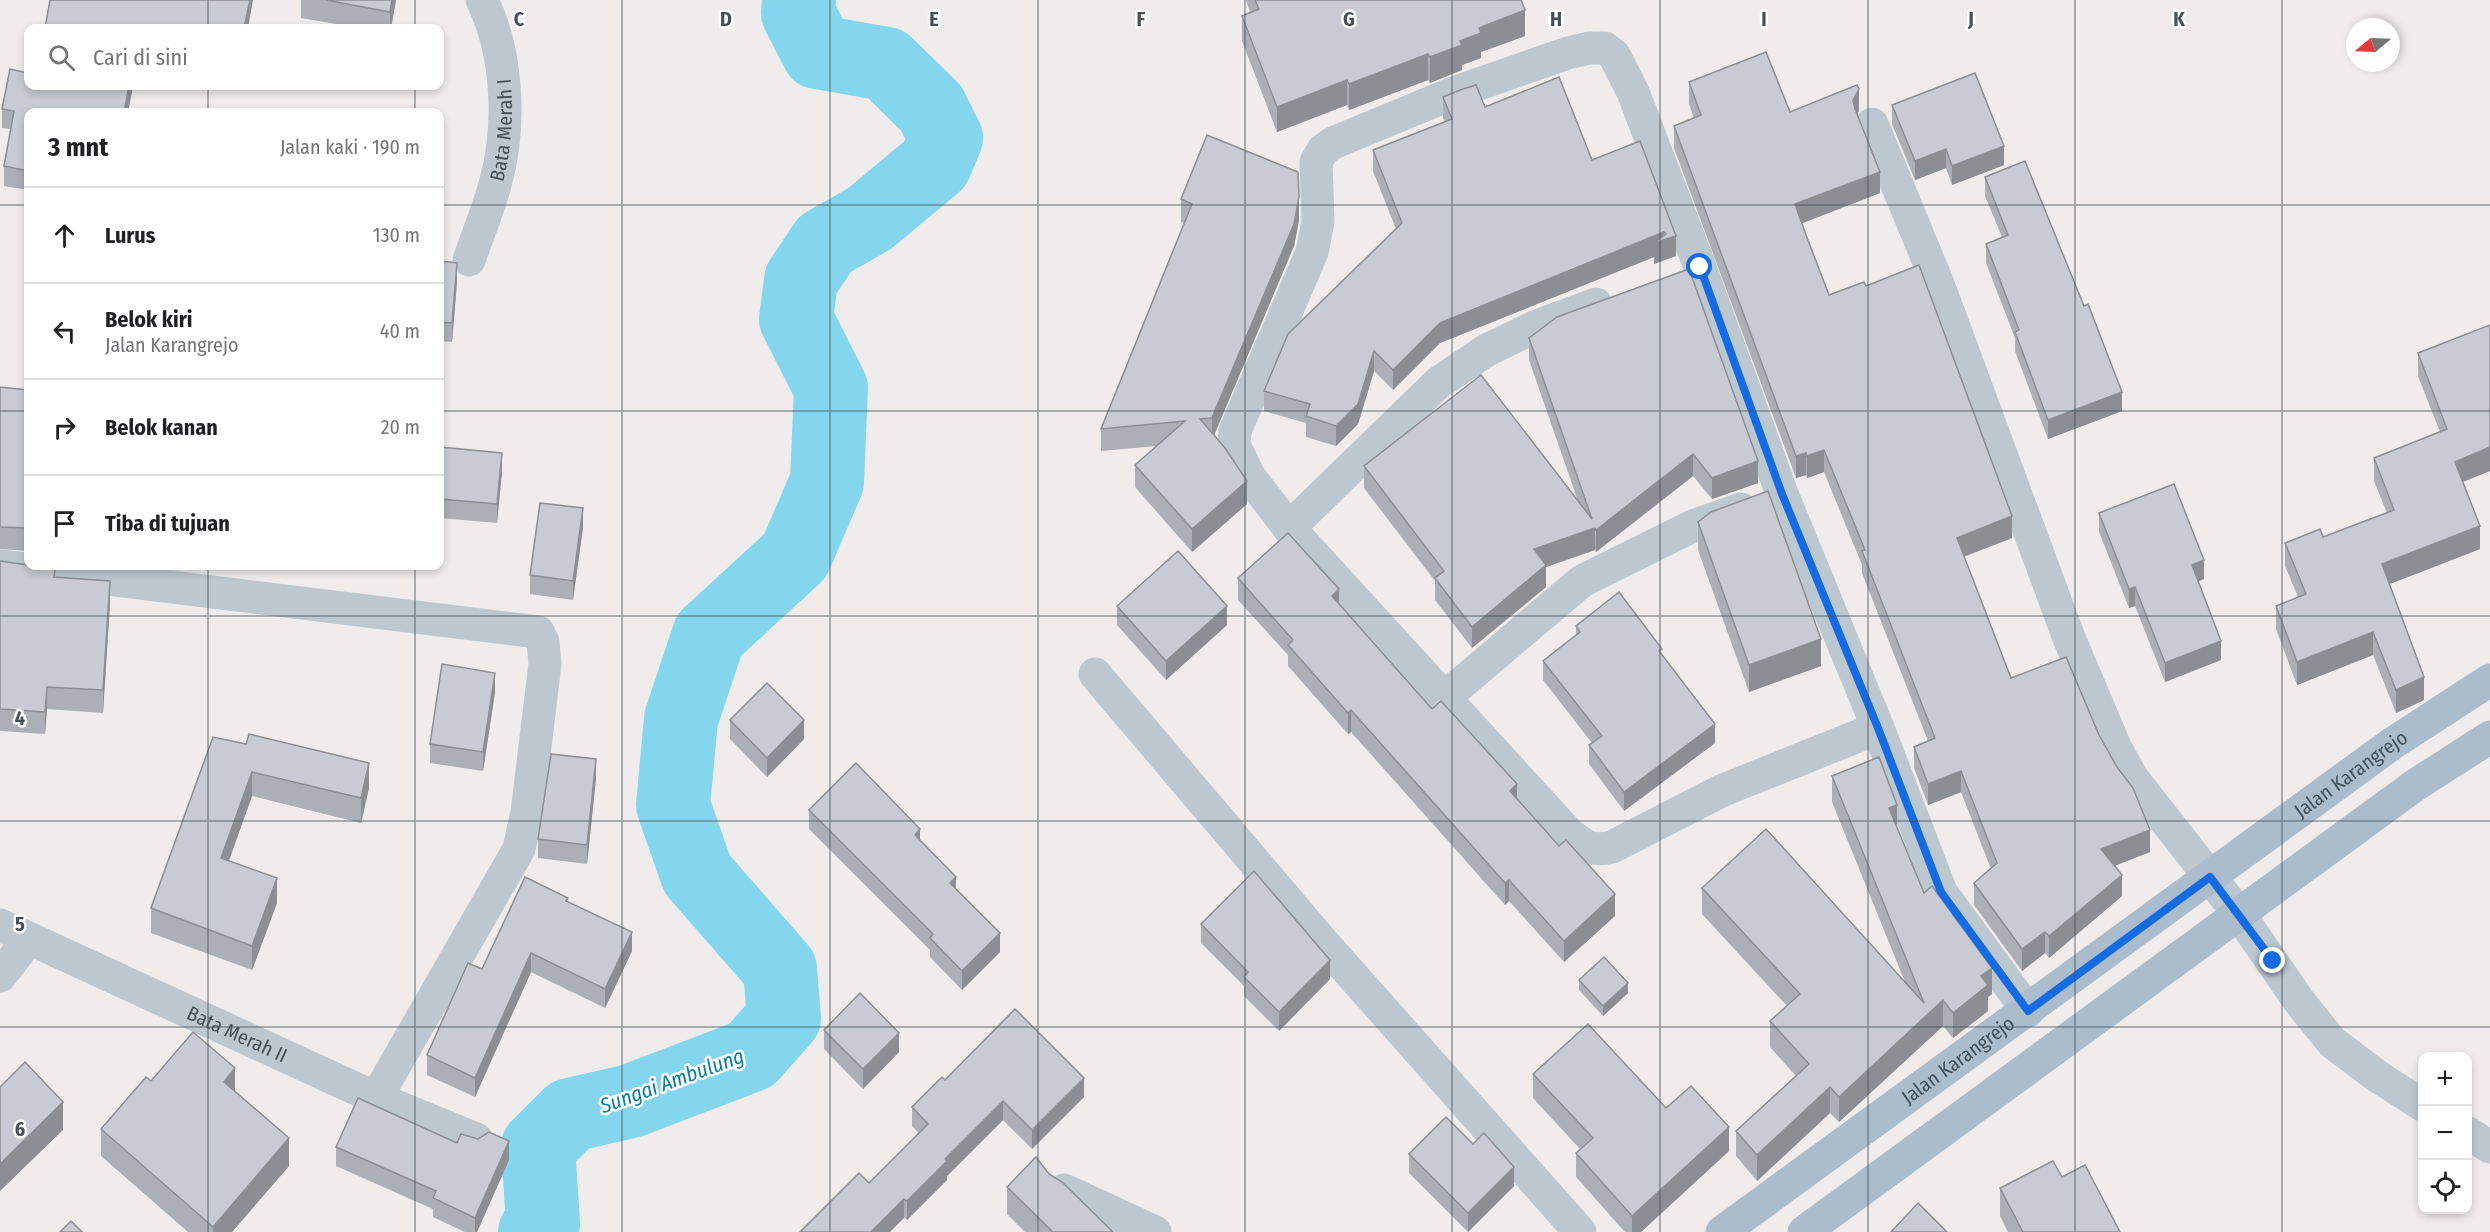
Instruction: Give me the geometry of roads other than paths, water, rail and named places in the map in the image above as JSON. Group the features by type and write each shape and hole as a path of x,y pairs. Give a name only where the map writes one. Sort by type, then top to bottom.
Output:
{"main road":[{"name":"Jalan Karangrejo","path":"1722,1232 2028,1011 2393,742 2490,680"},
{"path":"1804,1232 2415,786 2490,736"}],"street":[{"name":"Bata Merah I","path":"469,260 497,180 504,128 503,67 491,18 482,0"},
{"path":"1878,728 1721,791 1612,847 1599,850 1586,848 1569,834 1289,528 1249,476 1234,445 1235,431 1312,252 1318,221 1316,162 1323,150 1333,143 1456,92 1568,53 1589,48 1605,48 1614,56 1633,92 1700,267 1782,494 1878,728 1941,892 2028,1011"},
{"path":"1872,124 1943,295 2069,638 2116,748 2133,779 2239,914 2298,1001 2332,1042 2377,1076 2418,1102"},
{"path":"1668,279 1700,267"},
{"path":"1289,528 1438,383 1487,350 1537,326 1624,294"},
{"path":"1444,698 1582,581 1693,526 1782,494"},
{"path":"0,566 24,569"},
{"path":"33,570 538,632 543,642 545,664 527,812 519,849 376,1098"},
{"path":"1095,674 1319,938 1580,1232"},
{"path":"0,976 14,932"},
{"name":"Bata Merah II","path":"14,932 376,1098 476,1139"},
{"path":"2472,1136 2490,1147"},
{"path":"1065,1190 1155,1232"}],"waterway":[{"name":"Sungai Ambulung","path":"535,1232 543,1224 538,1147 570,1115 631,1101 751,1055 784,1018 780,969 697,874 673,805 681,719 709,635 795,556 827,482 831,388 796,319 801,280 825,244 869,219 935,164 946,138 931,108 886,64 818,52 798,13 799,0"}]}
